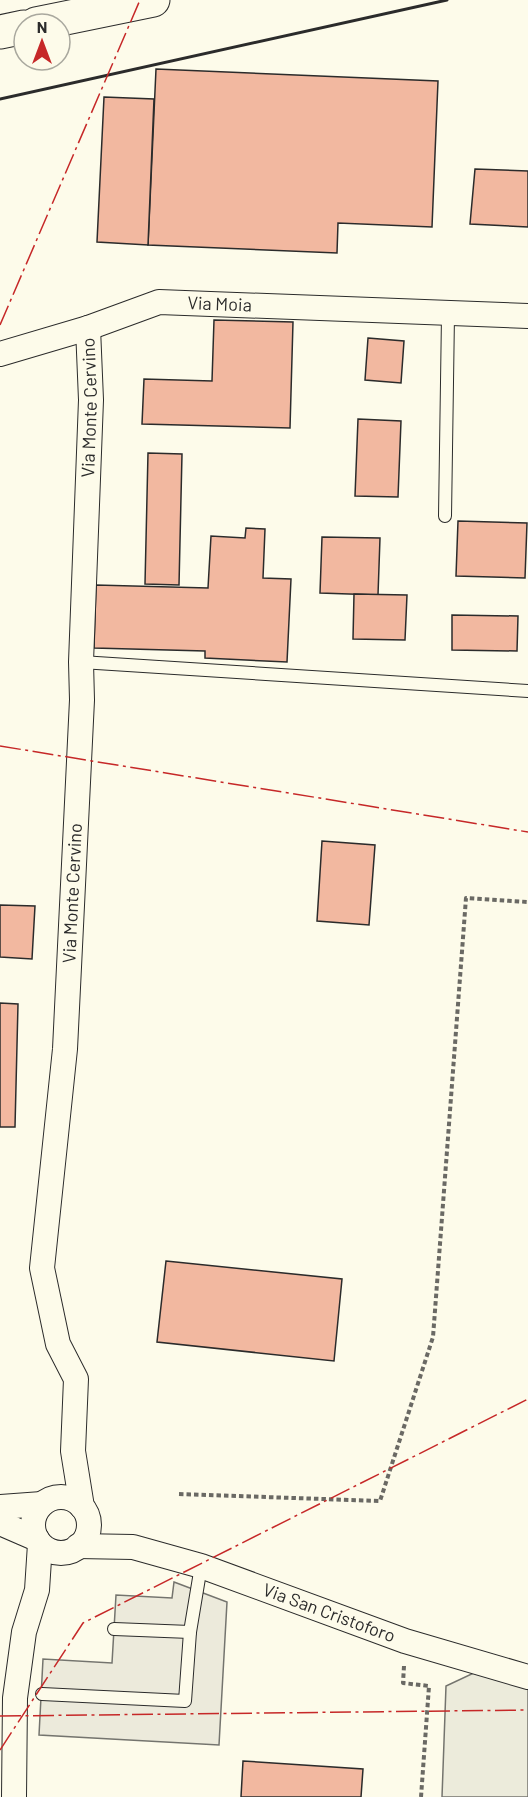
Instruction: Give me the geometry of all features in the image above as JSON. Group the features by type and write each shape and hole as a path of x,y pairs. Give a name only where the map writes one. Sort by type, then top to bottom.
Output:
{"highway":[{"path":"72,17 153,0"}],"street":[{"name":"Via Moia","path":"0,354 88,328 159,302 448,315 528,316"},
{"name":"Via Monte Cervino","path":"85,1510 73,1451 76,1379 58,1344 42,1268 65,1049 82,700 81,662 91,400 88,328"},
{"name":"Via Monte Cervino","path":"45,1502 73,1451"},
{"path":"0,1506 45,1502 67,1497 85,1510 88,1532 37,1590"},
{"path":"14,1797 8,1698 37,1590 39,1542 33,1519 45,1502"},
{"name":"Via San Cristoforo","path":"85,1510 133,1547"},
{"path":"0,1523 56,1552 74,1549"},
{"name":"Via San Cristoforo","path":"74,1549 133,1547 201,1566 405,1641 528,1677"}],"lane":[{"path":"445,516 448,315"},
{"path":"81,662 528,691"},
{"path":"42,1694 185,1701 190,1632 201,1566"},
{"path":"114,1629 190,1632"}],"path":[{"path":"179,1494 380,1501 432,1337 466,898 528,902"}],"shaded area":[{"path":"174,1582 227,1602 219,1745 39,1735 43,1659 112,1663 116,1595 172,1598"},
{"path":"480,1670 528,1685 528,1797 442,1797 446,1686"}],"building":[{"path":"156,69 438,81 432,227 338,223 337,253 148,245"},
{"path":"104,97 154,99 148,245 97,242"},
{"path":"475,169 528,171 528,227 470,224"},
{"path":"214,320 293,322 290,428 142,424 144,379 212,381"},
{"path":"368,338 404,341 401,383 365,380"},
{"path":"358,419 401,421 398,497 355,496"},
{"path":"148,453 182,454 179,585 145,584"},
{"path":"458,521 527,523 525,578 456,576"},
{"path":"246,528 265,529 263,578 291,579 287,662 205,658 205,651 94,648 96,585 208,588 211,536 245,538"},
{"path":"322,537 380,538 378,595 320,593"},
{"path":"354,594 407,595 405,640 353,639"},
{"path":"452,615 518,616 517,651 452,650"},
{"path":"322,841 375,845 369,925 317,921"},
{"path":"0,905 35,906 32,959 0,957"},
{"path":"0,1003 18,1004 15,1127 0,1127"},
{"path":"166,1261 342,1279 334,1361 157,1342"},
{"path":"243,1761 363,1769 361,1797 241,1797"}],"wall":[{"path":"0,99 447,0"}],"power":[{"path":"0,325 140,0"},
{"path":"0,746 528,832"},
{"path":"0,1750 83,1623 528,1399"},
{"path":"0,1716 528,1710"}]}
